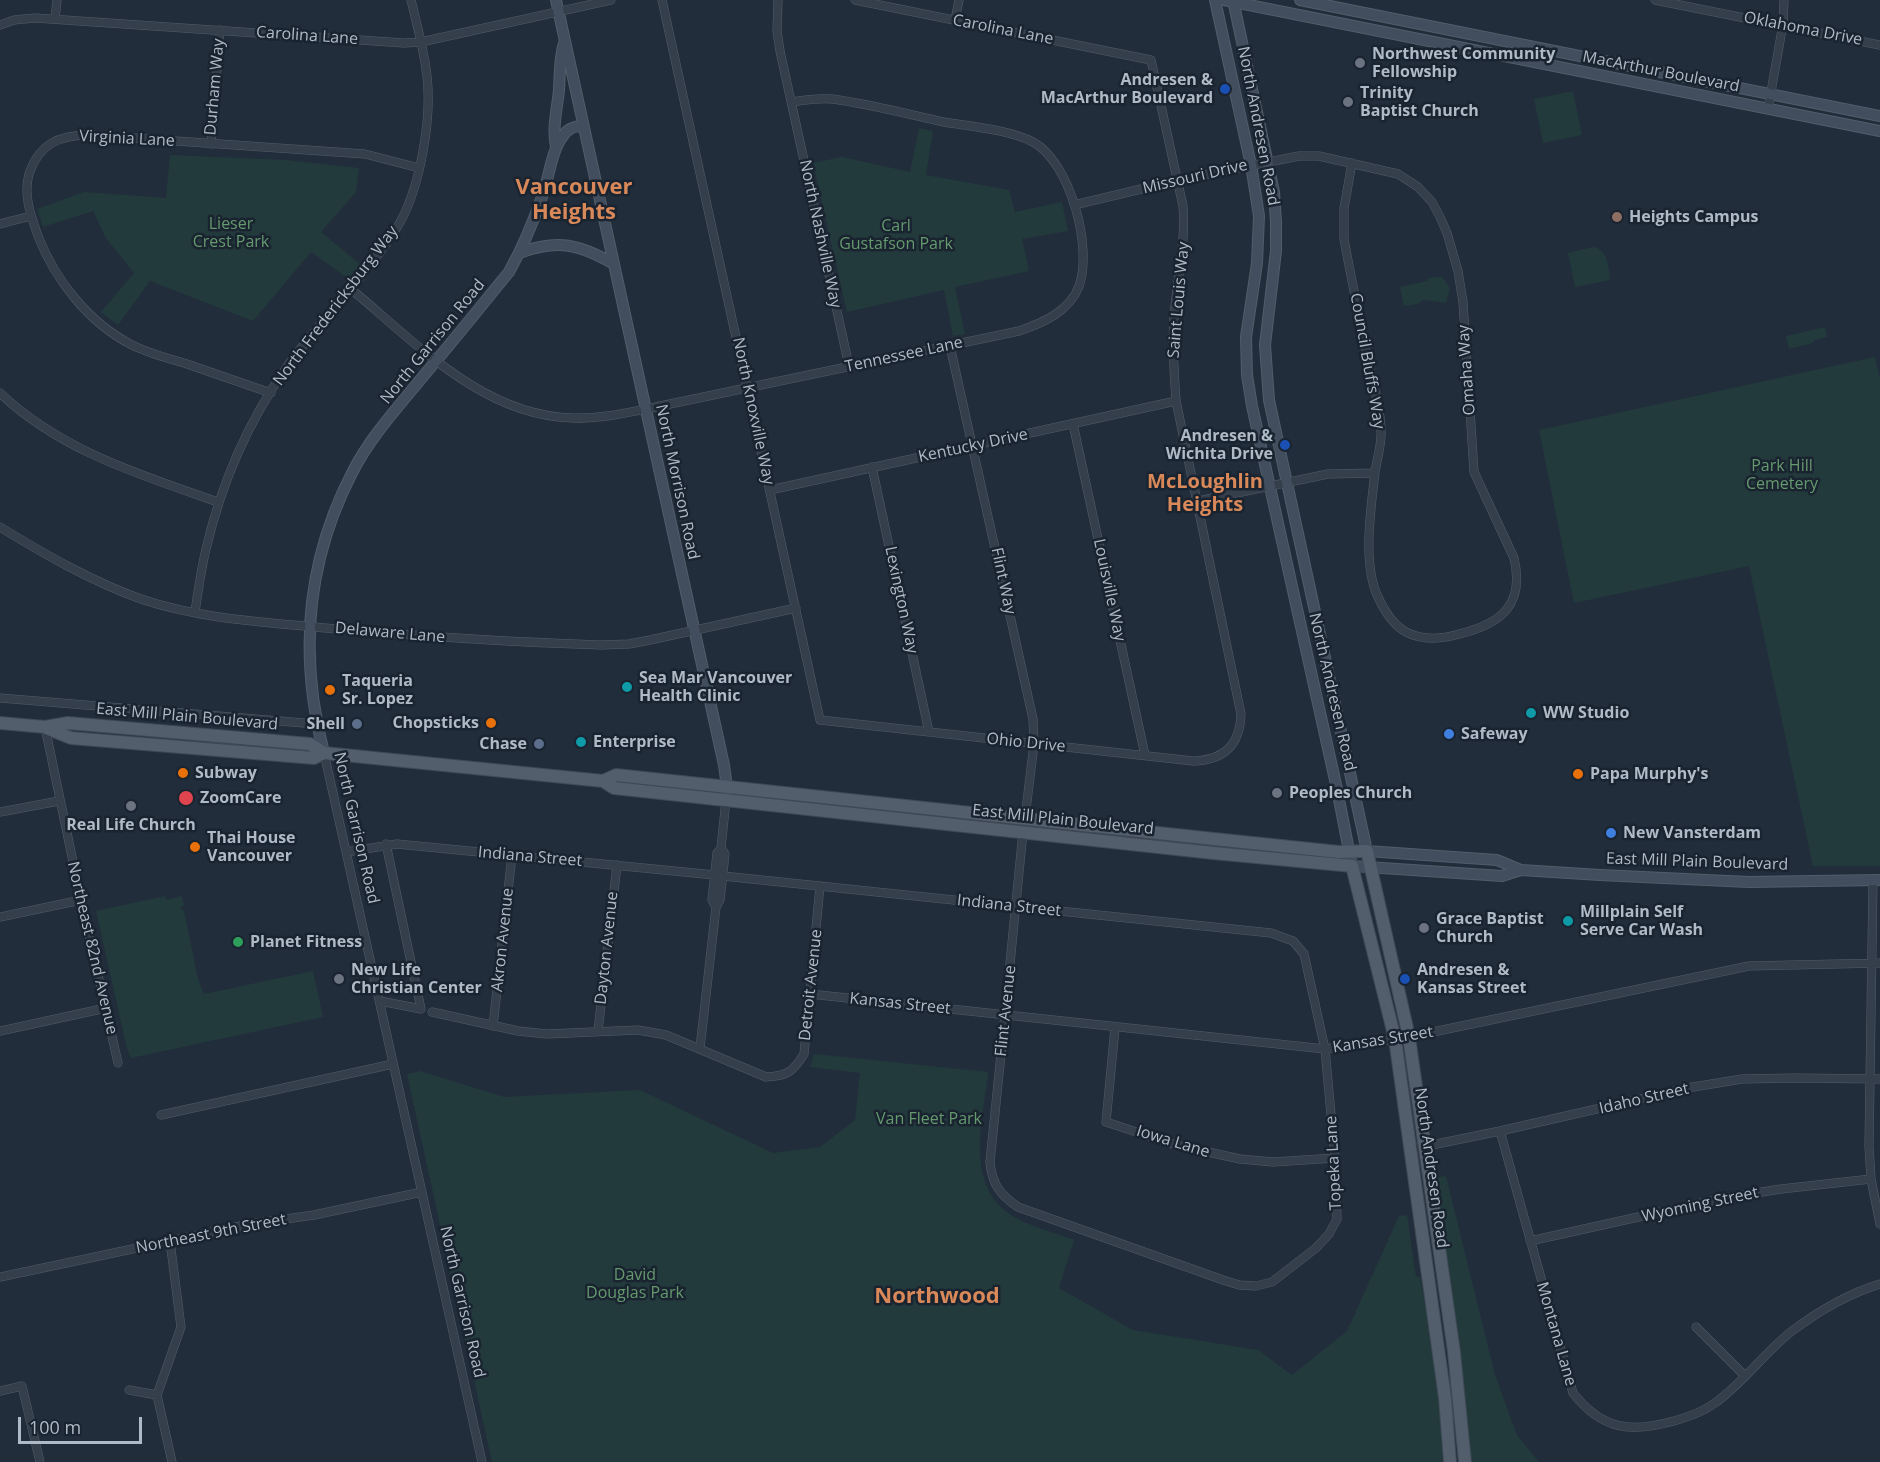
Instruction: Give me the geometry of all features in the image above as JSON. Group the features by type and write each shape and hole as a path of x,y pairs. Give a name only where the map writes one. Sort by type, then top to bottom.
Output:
{"main road":[{"name":"East Mill Plain Boulevard","path":"0,723 45,727 70,738 314,758 324,753 603,781 614,788 727,793 1025,818 1226,841 1367,851"},
{"name":"East Mill Plain Boulevard","path":"727,793 1023,832 1352,866"},
{"name":"North Andresen Road","path":"1367,851 1410,1037 1460,1395 1465,1462"},
{"name":"North Andresen Road","path":"1352,866 1395,1039 1445,1398 1450,1462"}],"street":[{"path":"55,19 57,0"},
{"name":"North Fredericksburg Way","path":"195,612 205,550 218,502 236,457 287,367 397,228 410,200 427,128 427,76 411,0"},
{"name":"North Morrison Road","path":"556,0 694,631 727,793 721,848 725,854 719,875 720,900 716,907 700,1048"},
{"name":"Carolina Lane","path":"0,25 14,20 35,18 404,43 421,42 611,0"},
{"name":"North Knoxville Way","path":"662,0 820,720"},
{"name":"North Nashville Way","path":"778,0 777,31 849,366"},
{"name":"Carolina Lane","path":"855,0 1151,60"},
{"path":"954,20 959,0"},
{"name":"North Andresen Road","path":"1215,0 1251,165 1259,216 1258,245 1246,338 1247,375 1352,866"},
{"name":"MacArthur Boulevard","path":"1300,0 1880,116"},
{"name":"Oklahoma Drive","path":"1657,0 1880,45"},
{"path":"1768,109 1783,24 1784,0"},
{"name":"North Andresen Road","path":"1230,1 1268,161 1276,222 1274,269 1266,333 1266,375 1269,400 1367,851"},
{"name":"MacArthur Boulevard","path":"1230,1 1880,131"},
{"name":"Durham Way","path":"211,144 220,30"},
{"path":"556,147 553,133 560,58 565,39"},
{"name":"Saint Louis Way","path":"1151,60 1179,180 1185,230 1174,317 1173,357 1176,401 1241,714 1239,733 1229,749"},
{"name":"Tennessee Lane","path":"351,289 437,360 486,394 511,405 551,416 572,418 602,417 646,409 1019,330 1056,315 1079,287 1083,246 1074,205 1067,184 1047,152 1033,142 832,99 792,102"},
{"path":"556,147 561,137 569,129 583,124"},
{"name":"Virginia Lane","path":"271,393 153,354 130,344 111,331 75,298 49,262 31,216 27,197 27,180 42,150 57,140 73,135 89,135 365,154 419,168"},
{"name":"North Garrison Road","path":"482,1462 316,724 309,656 310,626 315,575 323,543 352,472 375,437 509,272 542,198 556,147"},
{"name":"Missouri Drive","path":"1074,205 1268,161 1309,156 1352,163"},
{"name":"Council Bluffs Way","path":"1352,163 1344,208 1344,239 1382,432 1375,473 1369,556 1371,578 1386,614 1405,632 1425,638 1444,638 1477,630 1497,620"},
{"name":"Omaha Way","path":"1352,163 1398,174 1418,187 1432,202 1447,233 1458,271 1462,302 1474,472 1514,558 1517,571 1516,590 1509,606 1497,620"},
{"path":"0,224 31,216"},
{"path":"519,253 554,244 574,245 614,264"},
{"name":"Flint Way","path":"950,346 1033,719 1034,744 1025,818"},
{"path":"0,393 61,440 120,468 218,502"},
{"name":"Kentucky Drive","path":"770,490 1176,401"},
{"name":"Louisville Way","path":"1073,424 1145,755"},
{"name":"Lexington Way","path":"872,467 929,732"},
{"path":"1198,501 1328,474 1375,473"},
{"name":"Delaware Lane","path":"0,527 92,579 144,599 195,612 248,621 426,637 598,645 629,644 796,608"},
{"path":"0,698 316,724"},
{"name":"Ohio Drive","path":"820,720 1034,744 1206,760 1229,749"},
{"name":"Northeast 82nd Avenue","path":"45,727 59,801 118,1064"},
{"path":"0,812 59,801"},
{"name":"Flint Avenue","path":"996,1188 991,1175 990,1162 1023,832"},
{"path":"380,1001 421,1009 386,844"},
{"name":"Indiana Street","path":"346,852 386,844 512,855 1271,933 1293,941"},
{"name":"East Mill Plain Boulevard","path":"1367,851 1497,860 1521,870 1749,882 1878,881"},
{"name":"Akron Avenue","path":"493,1026 512,855"},
{"name":"Dayton Avenue","path":"598,1031 617,865"},
{"name":"East Mill Plain Boulevard","path":"1352,866 1502,876 1521,870"},
{"path":"1878,881 1870,963 1869,1146 1871,1179 1880,1224"},
{"name":"Detroit Avenue","path":"700,1048 766,1077 784,1076 797,1065 804,1054 820,886"},
{"path":"0,917 81,900"},
{"name":"Topeka Lane","path":"996,1188 1018,1207 1239,1285 1256,1286 1272,1282 1316,1248 1329,1234 1336,1218 1335,1158 1325,1049 1304,954 1293,941"},
{"name":"Kansas Street","path":"810,994 1325,1049 1410,1037 1749,966 1880,963"},
{"path":"0,1031 106,1008"},
{"path":"432,1012 547,1035 638,1030 666,1035 700,1048"},
{"name":"Iowa Lane","path":"1115,1028 1106,1122 1176,1145 1240,1159 1273,1162 1335,1158"},
{"path":"161,1115 393,1065"},
{"name":"Idaho Street","path":"1412,1149 1742,1079 1880,1079"},
{"name":"Montana Lane","path":"1500,1131 1573,1393 1595,1417 1610,1424 1628,1428 1662,1424 1699,1412 1716,1402 1790,1333 1820,1310 1859,1290 1880,1284"},
{"name":"Wyoming Street","path":"1530,1241 1724,1198 1871,1179"},
{"name":"Northeast 9th Street","path":"0,1277 250,1224 314,1215 422,1192"},
{"path":"170,1241 181,1327 157,1395 172,1462"},
{"path":"1696,1327 1745,1376"},
{"path":"0,1391 22,1386 40,1462"},
{"path":"129,1390 157,1395"}],"green space":[{"path":"1573,91 1582,135 1543,143 1534,99"},
{"name":"Carl Gustafson Park","path":"919,128 933,131 926,175 1009,190 1015,212 1062,202 1068,231 1022,239 1029,271 955,287 965,334 953,336 944,290 847,312 813,163 842,157 910,172"},
{"name":"Lieser Crest Park","path":"170,155 286,160 359,168 356,192 321,232 361,265 349,279 311,252 253,321 150,281 118,325 101,312 134,273 106,238 93,211 43,227 37,209 84,192 166,198"},
{"path":"1593,247 1598,248 1605,255 1610,280 1575,287 1568,253"},
{"path":"1442,277 1450,288 1446,303 1424,300 1417,304 1404,306 1400,287 1427,281 1428,278"},
{"path":"1825,327 1827,337 1789,349 1786,336"},
{"name":"Park Hill Cemetery","path":"1875,357 1880,379 1880,866 1813,866 1749,566 1574,603 1539,430"},
{"path":"165,896 167,900 182,896 184,906 180,907 184,911 198,979 204,994 313,971 323,1017 131,1058 127,1049 96,911"},
{"name":"David Douglas Park","path":"814,1054 988,1072 980,1153 983,1173 989,1191 1000,1206 1018,1219 1074,1240 1059,1288 1133,1330 1258,1350 1292,1375 1347,1331 1399,1216 1407,1215 1416,1277 1420,1277 1437,1374 1443,1462 492,1462 407,1074 420,1071 504,1097 640,1090 773,1153 820,1147 855,1120 860,1073 810,1067"},
{"path":"1446,1176 1495,1375 1517,1435 1539,1462 1468,1462 1456,1330 1436,1177"}],"place":[{"name":"Northwest Community Fellowship","path":"1360,63"},
{"name":"Andresen & MacArthur Boulevard","path":"1225,89"},
{"name":"Trinity Baptist Church","path":"1348,102"},
{"name":"Heights Campus","path":"1617,217"},
{"name":"Andresen & Wichita Drive","path":"1285,445"},
{"name":"Sea Mar Vancouver Health Clinic","path":"627,687"},
{"name":"Taqueria Sr. Lopez","path":"330,690"},
{"name":"WW Studio","path":"1531,713"},
{"name":"Chopsticks","path":"491,723"},
{"name":"Shell","path":"357,724"},
{"name":"Safeway","path":"1449,734"},
{"name":"Enterprise","path":"581,742"},
{"name":"Chase","path":"539,744"},
{"name":"Subway","path":"183,773"},
{"name":"Papa Murphy's","path":"1578,774"},
{"name":"Peoples Church","path":"1277,793"},
{"name":"ZoomCare","path":"186,798"},
{"name":"Real Life Church","path":"131,806"},
{"name":"New Vansterdam","path":"1611,833"},
{"name":"Thai House Vancouver","path":"195,847"},
{"name":"Millplain Self Serve Car Wash","path":"1568,921"},
{"name":"Grace Baptist Church","path":"1424,928"},
{"name":"Planet Fitness","path":"238,942"},
{"name":"New Life Christian Center","path":"339,979"},
{"name":"Andresen & Kansas Street","path":"1405,979"}],"district":[{"name":"Vancouver Heights","path":"574,200"},
{"name":"McLoughlin Heights","path":"1205,494"},
{"name":"Northwood","path":"937,1297"}],"park label":[{"name":"Van Fleet Park","path":"929,1119"}]}
